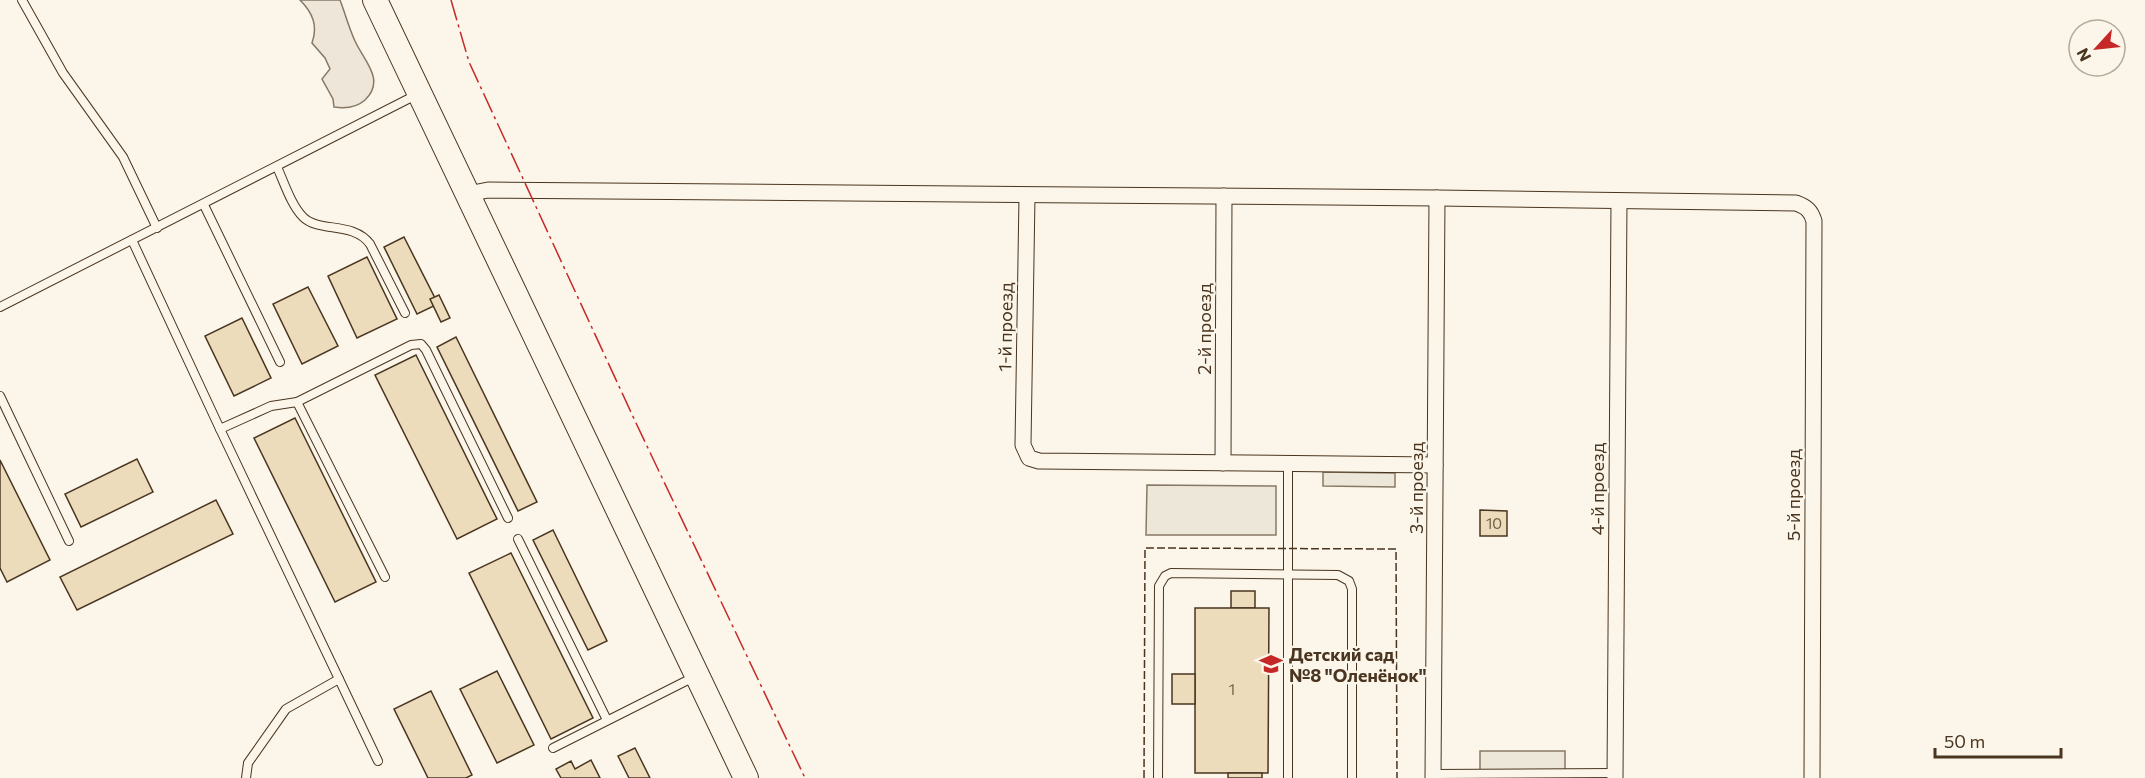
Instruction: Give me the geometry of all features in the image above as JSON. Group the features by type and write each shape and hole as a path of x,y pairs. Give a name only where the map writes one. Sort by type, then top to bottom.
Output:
{"main road":[{"path":"375,0 746,778"}],"street":[{"path":"468,194 500,190 1619,201"},
{"name":"1-й проезд","path":"1027,196 1023,445 1029,458 1039,461 1223,462"},
{"name":"2-й проезд","path":"1223,462 1224,196"},
{"name":"3-й проезд","path":"1433,776 1437,198"},
{"name":"5-й проезд","path":"1619,201 1797,203 1805,206 1814,221 1812,778"},
{"name":"4-й проезд","path":"1615,776 1619,201"},
{"path":"1223,462 1435,465"}],"lane":[{"path":"22,0 63,73 123,157 157,228"},
{"path":"0,307 204,205 419,93"},
{"path":"277,167 303,218 311,222 356,232 364,237 370,244 405,313"},
{"path":"204,205 280,362"},
{"path":"132,240 378,760"},
{"path":"220,429 271,406 297,402 411,345 421,344 508,518"},
{"path":"0,396 69,541"},
{"path":"297,402 385,577"},
{"path":"1288,463 1288,778"},
{"path":"518,539 607,720"},
{"path":"1158,778 1159,586 1161,580 1171,573 1338,575 1349,580 1352,589 1352,778"},
{"path":"553,748 697,676"},
{"path":"246,778 248,763 286,709 339,678"},
{"path":"1433,776 1615,776"}],"shaded area":[{"path":"300,0 340,0 353,36 368,63 373,78 374,85 371,93 358,105 347,108 334,107 333,99 322,79 330,69 325,58 312,43 313,20"},
{"path":"1323,472 1395,473 1395,487 1323,486"},
{"path":"1147,485 1276,486 1276,535 1146,535"},
{"path":"1480,751 1565,751 1565,778 1480,778"}],"building":[{"path":"404,237 438,304 417,314 384,247"},
{"path":"367,257 397,319 357,338 328,276"},
{"path":"308,287 338,346 302,364 273,304"},
{"path":"439,295 450,318 441,322 430,299"},
{"path":"242,318 271,378 234,396 205,336"},
{"path":"456,337 537,502 518,511 437,347"},
{"path":"416,355 497,519 457,539 375,375"},
{"path":"295,418 376,582 335,602 254,438"},
{"path":"137,459 153,492 81,527 65,494"},
{"path":"0,460 50,560 7,582 0,568"},
{"path":"216,500 233,534 77,610 60,577"},
{"path":"1480,510 1507,511 1507,536 1480,536"},
{"path":"553,530 607,641 588,650 533,540"},
{"path":"511,553 593,718 551,739 469,573"},
{"path":"1231,591 1255,591 1255,608 1231,608"},
{"path":"1195,608 1269,608 1268,773 1195,773"},
{"path":"497,671 534,745 497,763 460,689"},
{"path":"1172,674 1195,674 1195,704 1172,704"},
{"path":"431,691 472,775 466,778 428,778 394,709"},
{"path":"635,748 650,778 629,778 618,756"},
{"path":"591,760 600,778 561,778 556,769 571,761 575,769"},
{"path":"1228,773 1262,773 1262,778 1228,778"}],"fence":[{"path":"1144,778 1145,548 1396,549 1397,778"}],"power":[{"path":"451,0 469,62 636,423 805,778"}],"place":[{"name":"Детский сад №8 \"Оленёнок\"","path":"1271,664"}]}
